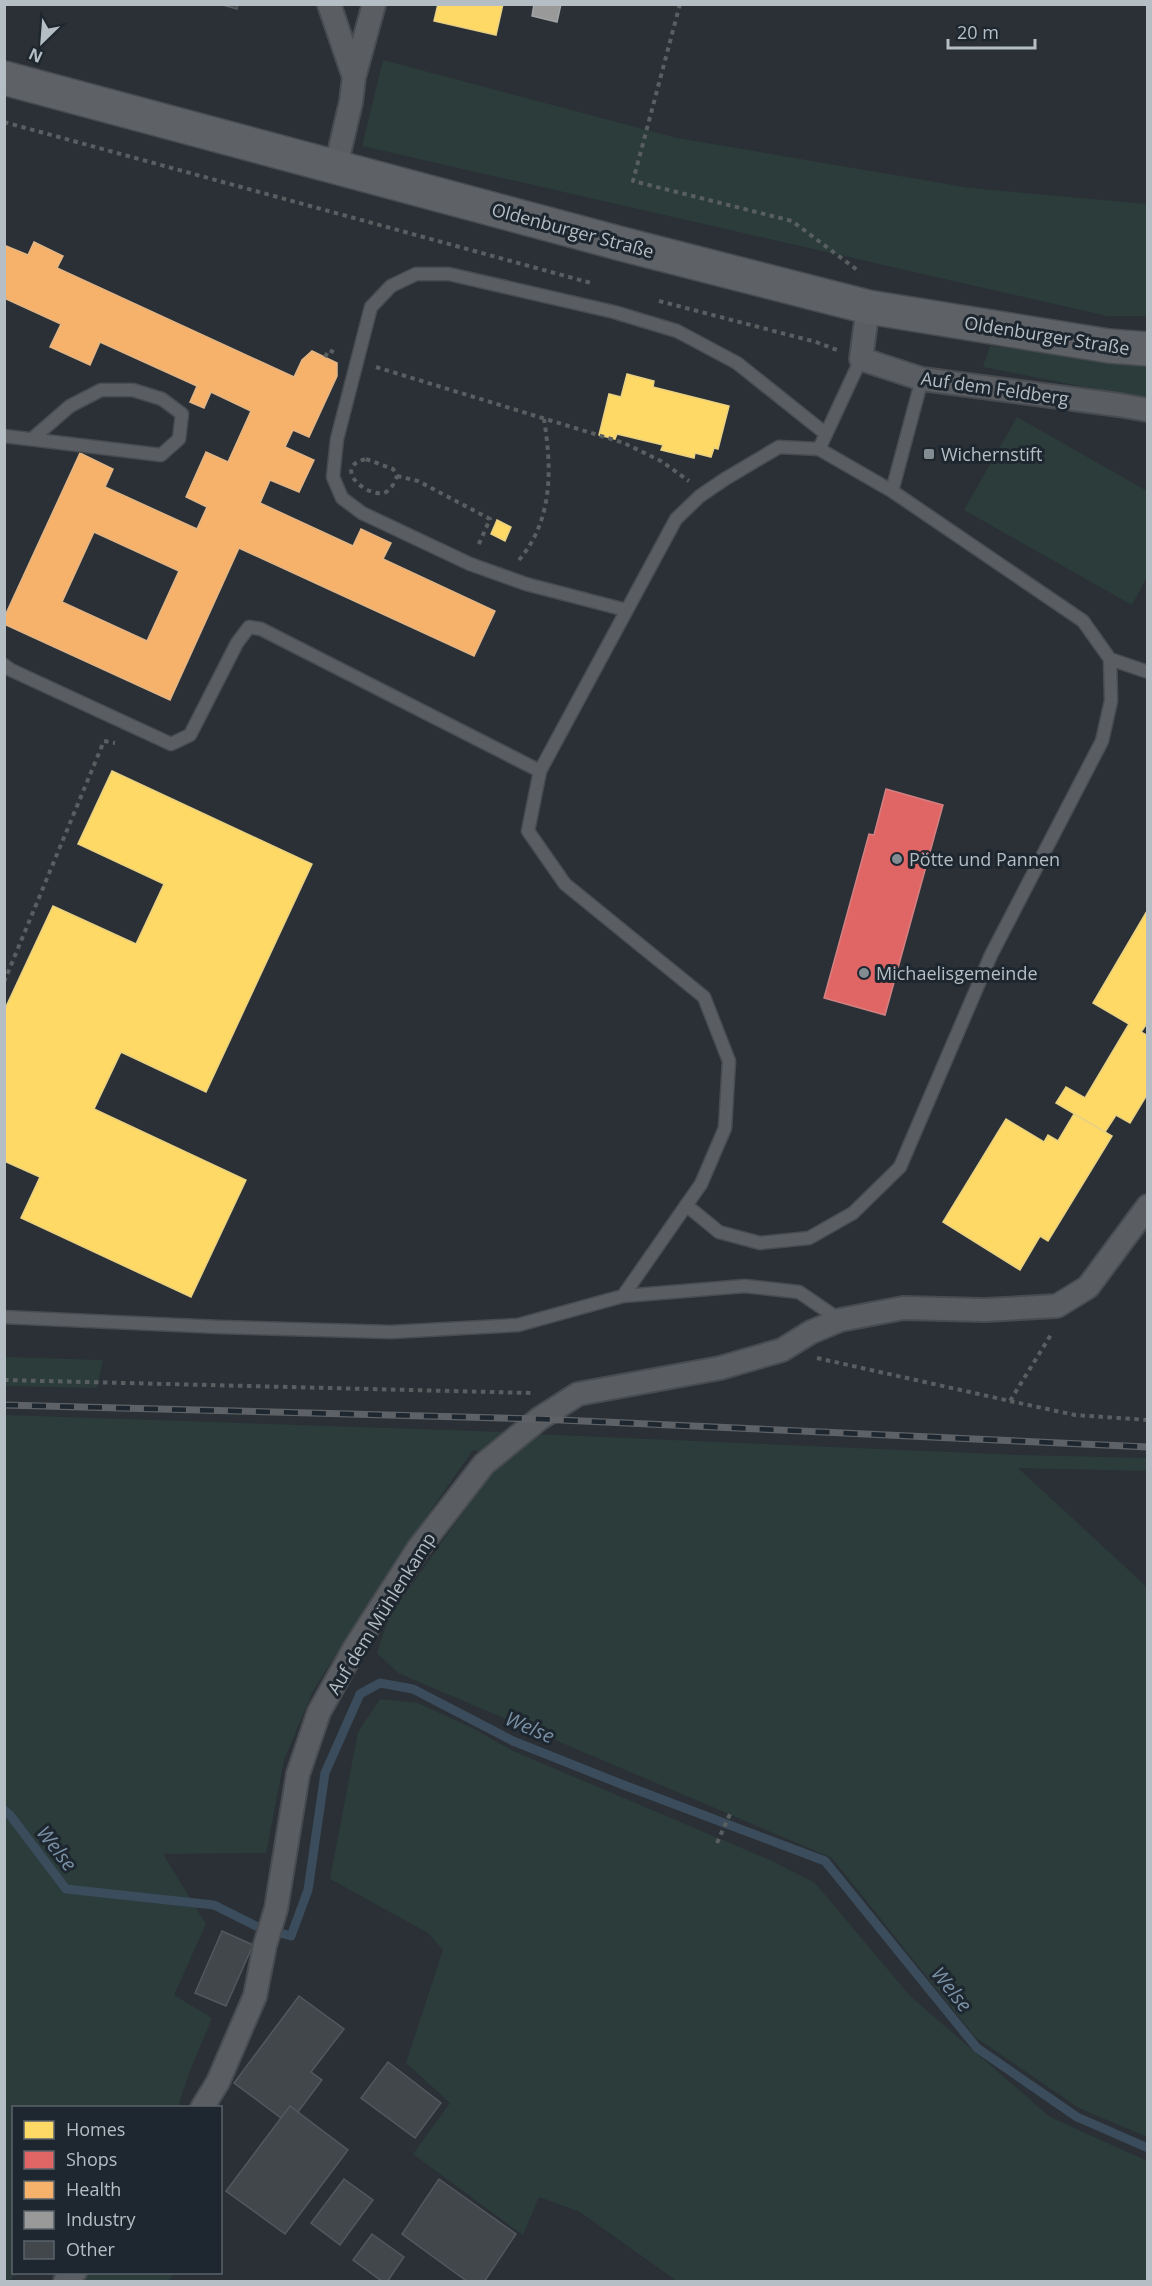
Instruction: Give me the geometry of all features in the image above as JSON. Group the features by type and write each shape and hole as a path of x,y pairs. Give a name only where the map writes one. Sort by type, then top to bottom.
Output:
{"main road":[{"name":"Oldenburger Straße","path":"4,78 868,307 1109,346 1148,349"}],"street":[{"path":"328,4 354,77"},
{"path":"336,166 351,102 354,77 374,4"},
{"path":"861,359 868,307"},
{"name":"Auf dem Feldberg","path":"861,359 922,380 1148,410"},
{"name":"Auf dem Mühlenkamp","path":"203,2106 218,2082 255,1996 265,1945 276,1909 298,1774 319,1712 354,1648 418,1549 484,1464 539,1419 578,1394 720,1368 782,1350 811,1332 840,1320 903,1308 985,1310 1057,1306 1088,1287 1148,1206"}],"lane":[{"path":"626,610 579,600 470,564 362,513 342,498 333,477 337,440 371,308 391,286 416,273 448,274 614,312 677,331 737,363 826,434"},
{"path":"819,449 861,359"},
{"path":"892,491 922,380"},
{"path":"4,436 160,455 179,439 182,414 162,399 133,390 102,390 70,406 32,439"},
{"path":"623,1296 686,1205 701,1184 725,1128 729,1061 705,997 566,884 528,831 540,771 676,519 700,496 779,447 819,449 892,491 1083,621 1110,659 1111,701 1102,741 991,955 900,1167 854,1213 809,1238 760,1243 719,1232 686,1205"},
{"path":"4,665 171,744 190,735 237,643 249,627 261,629 540,771"},
{"path":"1110,659 1148,672"},
{"path":"4,1317 391,1332 518,1325 623,1296 745,1286 799,1292 840,1320"}],"path":[{"path":"680,4 633,181 792,221 863,274"},
{"path":"4,122 600,285"},
{"path":"657,301 816,342 861,359"},
{"path":"325,357 329,350 357,362 624,443 661,461 689,482 700,496"},
{"path":"505,576 539,530 548,500 548,444 544,420"},
{"path":"397,476 394,484 386,492 379,493 356,484 352,477 353,467 366,459 393,469 397,476 418,481 490,519 470,564"},
{"path":"4,982 104,741 125,745"},
{"path":"1010,1401 1076,1295"},
{"path":"782,1350 1075,1415 1148,1420"},
{"path":"4,1380 578,1394"},
{"path":"717,1843 730,1815"}],"shaded area":[{"path":"383,60 677,138 970,188 1147,204 1147,316 1107,316 362,146"},
{"path":"990,346 1147,364 1147,399 983,367"},
{"path":"1017,417 1147,491 1147,577 1132,605 964,510"},
{"path":"5,1357 103,1360 97,1388 5,1386"},
{"path":"5,1415 504,1432 483,1452 473,1450 392,1566 313,1691 284,1760 266,1853 163,1854 206,1924 174,1995 212,2018 189,2073 178,2106 12,2106 12,2274 17,2274 5,2282"},
{"path":"533,1434 1019,1455 1147,1458 1147,1471 1018,1468 1147,1587 1147,2137 1079,2108 975,2037 832,1858 398,1673 377,1653 389,1617 490,1474"},
{"path":"380,1699 418,1703 472,1728 513,1751 772,1861 815,1883 910,1996 1050,2117 1147,2161 1147,2281 677,2281 580,2212 539,2197 523,2235 413,2154 450,2103 406,2063 443,1950 428,1933 330,1879 358,1732"},
{"path":"81,2274 174,2274 168,2281 73,2282"}],"building: Homes":[{"path":"438,4 503,4 496,35 434,21"},
{"path":"627,374 654,381 653,387 729,406 718,449 714,448 711,457 695,453 694,458 661,450 663,445 617,434 615,439 599,435 609,394 621,397"},
{"path":"497,520 511,527 505,541 491,534"},
{"path":"112,771 312,864 206,1092 121,1052 94,1109 246,1180 191,1297 21,1218 40,1177 4,1161 4,1011 53,906 136,944 164,884 78,844"},
{"path":"1147,911 1148,1022 1141,1032 1148,1036 1148,1093 1130,1123 1116,1115 1105,1132 1056,1103 1066,1087 1085,1098 1129,1024 1093,1003"},
{"path":"1074,1114 1112,1136 1048,1241 1040,1236 1020,1270 943,1222 1006,1119 1044,1142 1048,1135 1058,1141"}],"building: Shops":[{"path":"886,789 943,805 885,1015 824,998 869,834 874,835"}],"building: Health":[{"path":"34,242 63,256 57,268 294,377 302,360 312,351 337,363 337,376 309,437 293,430 285,447 314,460 299,492 270,480 260,503 353,546 361,529 391,543 383,559 495,611 474,656 239,548 170,700 4,624 4,618 80,453 113,469 105,487 197,529 207,507 186,497 206,452 228,462 251,411 211,392 204,408 190,402 197,386 100,342 90,365 50,347 61,324 4,298 4,245 28,255","holes":["94,532 179,571 147,641 62,602"]}],"building: Industry":[{"path":"534,4 561,4 557,22 532,16"}],"building: Other":[{"path":"219,4 238,4 237,9"},
{"path":"222,1931 253,1945 226,2006 195,1993"},
{"path":"299,1996 344,2029 311,2072 322,2080 298,2112 290,2106 281,2118 234,2083"},
{"path":"388,2062 441,2103 415,2138 361,2098"},
{"path":"290,2106 348,2150 285,2234 226,2191"},
{"path":"344,2179 373,2200 340,2245 311,2223"},
{"path":"439,2179 516,2234 484,2282 468,2282 402,2234"},
{"path":"372,2234 404,2257 387,2282 383,2282 353,2260"}],"waterway":[{"name":"Welse","path":"4,1810 66,1889 214,1905 256,1926 291,1936 308,1890 325,1773 360,1694 380,1683 413,1689 513,1741 825,1861 977,2048 1077,2117 1148,2148"}],"railway":[{"path":"4,1405 539,1419 1148,1447"}],"place":[{"name":"Wichernstift","path":"929,454"},
{"name":"Pötte und Pannen","path":"897,859"},
{"name":"Michaelisgemeinde","path":"864,973"}]}
